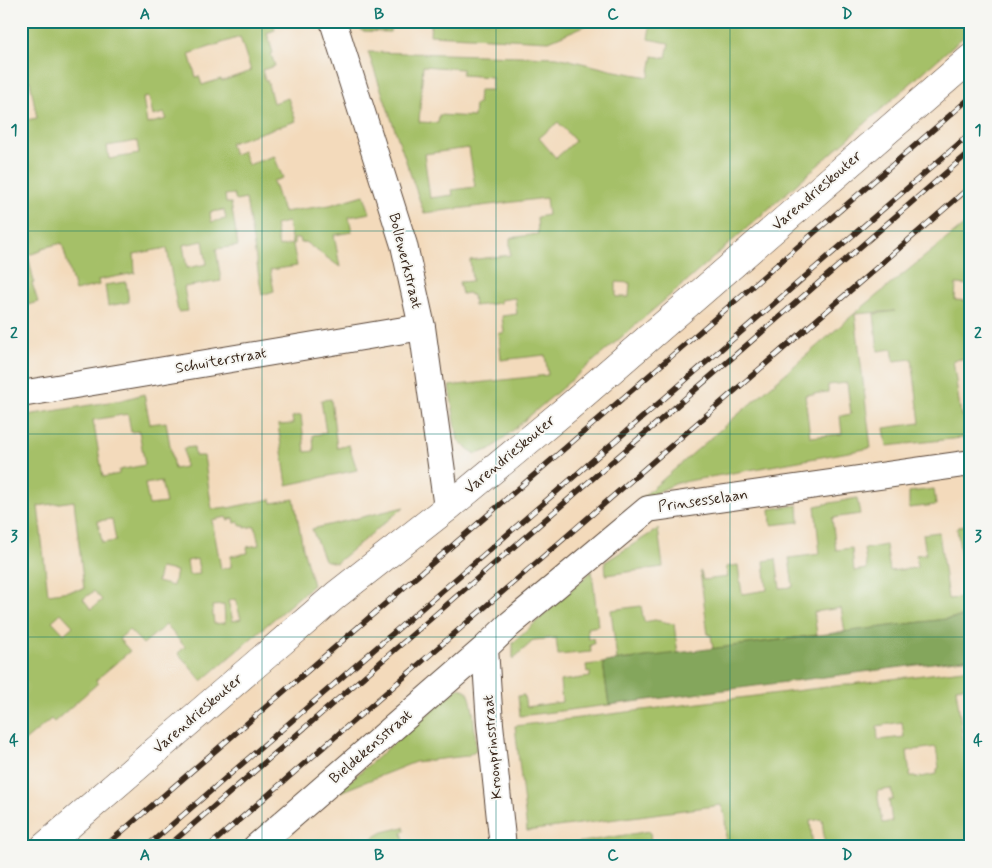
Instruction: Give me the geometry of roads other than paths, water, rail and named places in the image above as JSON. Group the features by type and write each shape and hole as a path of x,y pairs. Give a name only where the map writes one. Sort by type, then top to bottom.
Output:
{"street":[{"name":"Bollewerkstraat","path":"332,21 404,246 422,327 447,508"},
{"name":"Varendrieskouter","path":"44,847 336,595 447,508 569,407 971,58"},
{"name":"Schuiterstraat","path":"21,394 422,327"},
{"name":"Prinsesselaan","path":"485,648 509,625 648,509 971,464"},
{"name":"Bieldekensstraat","path":"256,847 485,648"},
{"name":"Kroonprinsstraat","path":"485,648 490,724 503,847"}],"railway":[{"path":"104,847 971,97"},
{"path":"146,847 971,133"},
{"path":"167,847 971,151"},
{"path":"208,847 971,186"}]}
